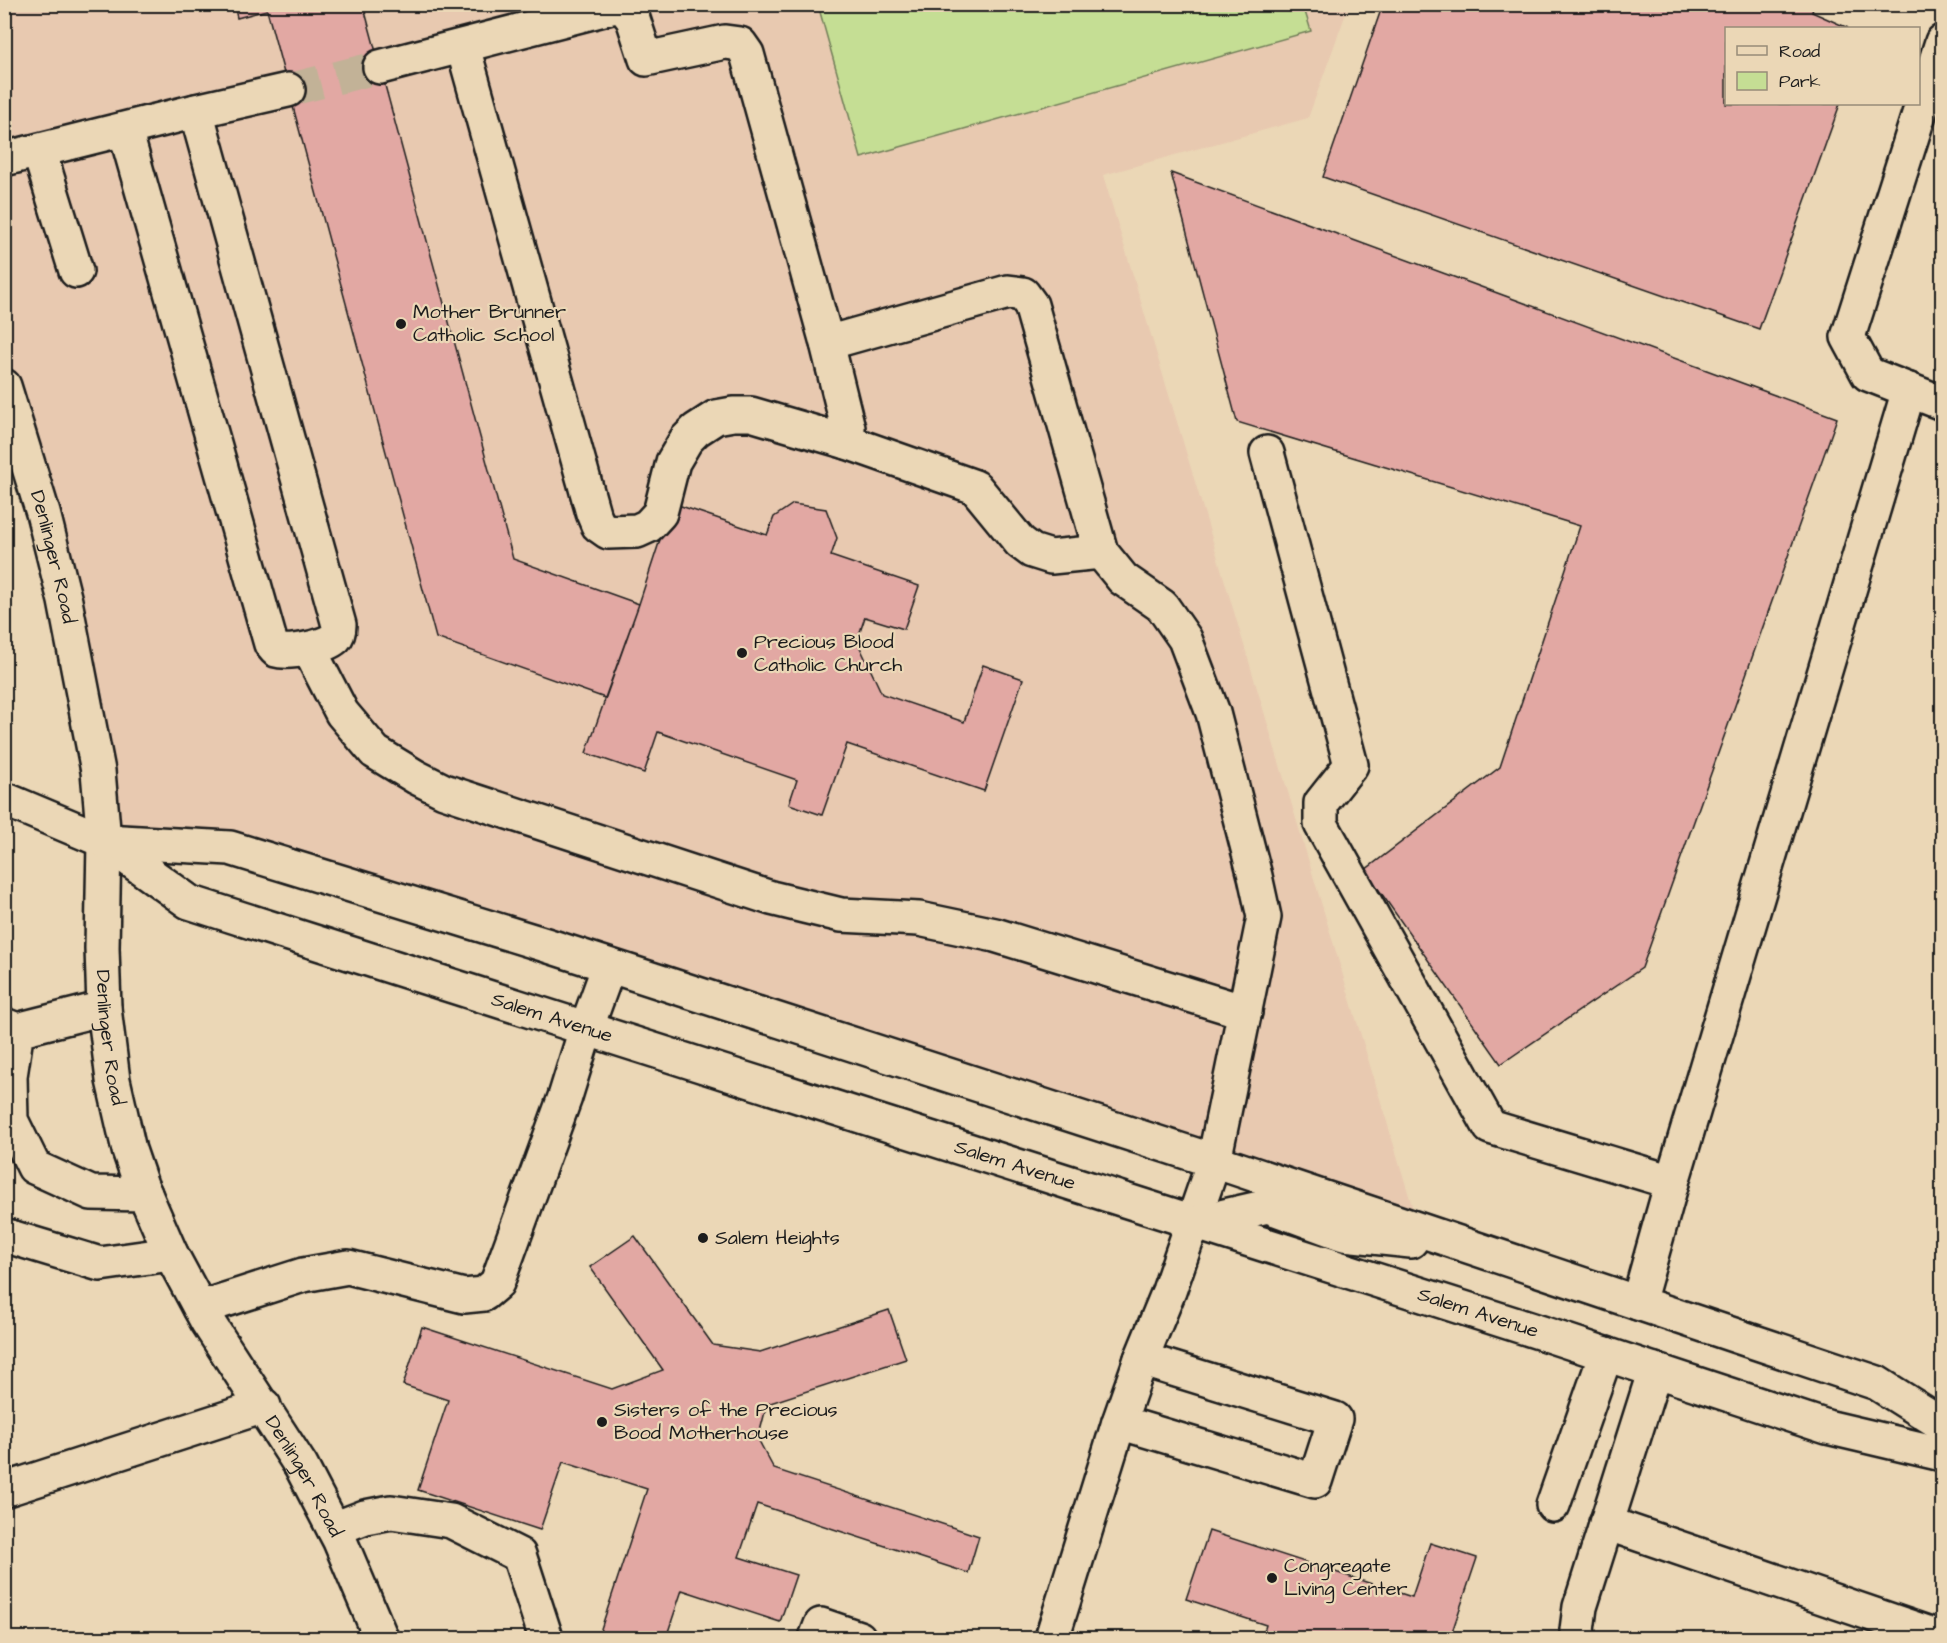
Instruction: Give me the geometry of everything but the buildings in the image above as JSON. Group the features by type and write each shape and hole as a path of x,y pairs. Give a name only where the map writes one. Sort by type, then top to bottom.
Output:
{"main road":[{"path":"380,67 615,6 625,9 633,19 646,58 724,42 740,44 747,54 827,343 848,428 847,442"},
{"path":"1942,42 1848,337 1868,374 1942,403"},
{"path":"463,47 598,525 608,532 623,533 637,531 648,526 660,513 673,462 686,440 696,430 716,417 752,414 847,442 975,487 1020,542 1032,551 1051,557 1101,552"},
{"path":"4,159 288,90"},
{"path":"125,130 272,644 276,651 284,653 309,649 335,638 339,631 339,624 196,111"},
{"path":"39,151 76,271"},
{"path":"827,343 1008,292 1023,294 1031,305 1101,552 1123,579 1162,606 1185,639 1213,712 1253,865 1264,917 1214,1161 1169,1291 1141,1359 1119,1422 1052,1638"},
{"name":"Denlinger Road","path":"4,386 43,513 64,601 98,771 104,841 102,948 104,1008 113,1080 129,1150 171,1254 200,1308 301,1466 334,1529 370,1635"},
{"path":"1638,1302 1908,390"},
{"path":"1267,453 1351,765 1321,803 1321,824 1326,834 1490,1127 1672,1182"},
{"path":"309,649 342,713 375,752 444,791 771,898 841,915 919,919 995,935 1245,1012"},
{"name":"Salem Avenue","path":"4,799 104,841 189,902 1606,1354 1827,1427 1942,1454"},
{"name":"Salem Avenue","path":"104,841 230,848 609,966 1214,1161 1877,1383 1942,1424"},
{"path":"200,1308 303,1275 348,1267 464,1296 484,1294 497,1282 609,966"},
{"path":"104,1008 11,1027 11,1120 34,1167 92,1193 145,1194"},
{"path":"1193,1223 1268,1206 1344,1234 1476,1249"},
{"path":"4,1235 100,1264 171,1254"},
{"path":"1553,1505 1606,1354"},
{"path":"1119,1422 1315,1481 1335,1419 1141,1359"},
{"path":"1579,1638 1577,1630 1580,1607 1655,1370"},
{"path":"4,1490 264,1406"},
{"path":"334,1529 365,1517 391,1512 451,1521 519,1555 546,1638"},
{"path":"1606,1523 1942,1638"},
{"path":"816,1638 821,1625 860,1638"}],"shaded area":[{"path":"4,5 1349,5 1308,118 1103,175 1419,1229 230,848 104,841 5,386"}],"green space":[{"path":"818,5 1303,5 1311,31 861,158"}],"tunnel":[{"path":"288,90 380,67"}],"place":[{"name":"Mother Brunner Catholic School","path":"401,324"},
{"name":"Precious Blood Catholic Church","path":"742,653"},
{"name":"Salem Heights","path":"703,1238"},
{"name":"Sisters of the Precious Bood Motherhouse","path":"602,1422"},
{"name":"Congregate Living Center","path":"1272,1578"}]}
